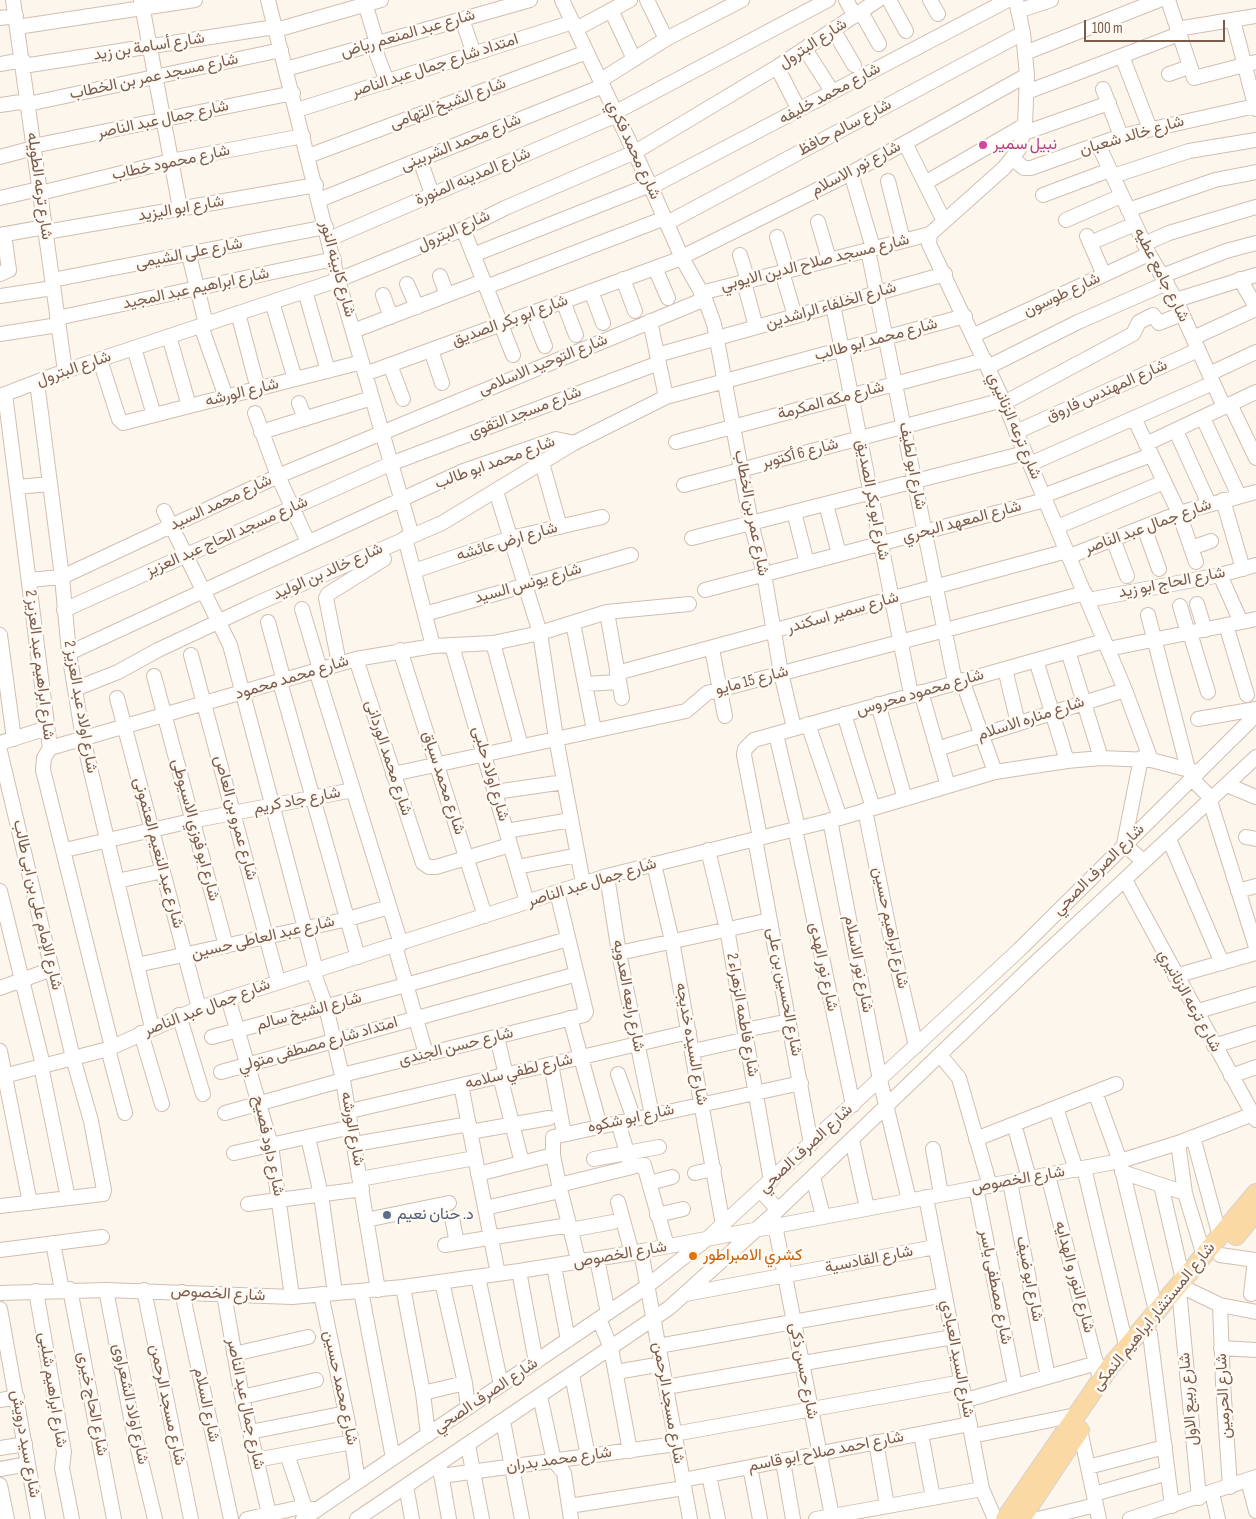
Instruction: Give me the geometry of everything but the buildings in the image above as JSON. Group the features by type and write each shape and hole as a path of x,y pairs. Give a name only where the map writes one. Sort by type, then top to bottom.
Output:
{"main road":[{"name":"شارع المستشار ابراهيم النمكى","path":"1212,1256 1220,1236 1256,1194"},
{"name":"شارع المستشار ابراهيم النمكى","path":"1006,1519 1078,1423 1184,1290 1212,1256 1256,1212"},
{"name":"شارع المستشار ابراهيم النمكى","path":"1021,1519 1078,1423 1098,1371 1126,1345 1156,1311 1184,1290"}],"street":[{"name":"شارع ترعه الطويله","path":"13,0 65,371"},
{"path":"0,18 17,21 142,4 195,0"},
{"name":"شارع كابينه النور","path":"268,0 304,136 338,280 401,499 414,571 433,646"},
{"name":"شارع أسامة بن زيد","path":"0,64 23,63 149,47 275,28 365,2 381,0"},
{"name":"شارع عبد المنعم رياض","path":"286,69 530,0"},
{"name":"شارع محمد فكري","path":"562,0 651,186 682,257 703,296"},
{"name":"امتداد شارع جمال عبد الناصر","path":"297,110 474,54 574,25 630,0"},
{"path":"647,0 666,39"},
{"name":"شارع محمد الشربينى","path":"319,200 420,160 602,83 634,59 666,39 741,0"},
{"name":"شارع المدينه المنورة","path":"327,233 432,194 617,114 828,0"},
{"path":"846,0 879,44"},
{"name":"شارع البترول","path":"2,395 65,371 338,280 463,229 505,208 635,152 778,67 878,0"},
{"path":"889,0 906,31"},
{"path":"930,0 938,14"},
{"name":"شارع محمد خليفه","path":"473,255 651,186 1008,0"},
{"path":"930,234 1014,159 1025,129 1027,92 1023,34 1017,5 1051,0"},
{"path":"1025,53 1159,0"},
{"path":"1168,0 1193,77 1196,79 1250,64"},
{"path":"365,2 387,82"},
{"path":"142,4 154,77 180,208"},
{"path":"611,10 634,59"},
{"path":"1027,92 1122,56 1178,32 1256,16"},
{"path":"462,19 474,54"},
{"path":"1234,20 1250,64 1255,103"},
{"path":"834,31 854,65"},
{"name":"شارع سالم حافظ","path":"354,332 447,295 485,284 666,220 1023,34"},
{"name":"شارع مسجد عمر بن الخطاب","path":"0,105 27,102 281,50"},
{"path":"805,50 828,85"},
{"name":"شارع الشيخ التهامى","path":"308,156 587,52"},
{"path":"1122,56 1150,129"},
{"path":"778,67 799,110"},
{"path":"1170,74 1190,67"},
{"name":"شارع نور الاسلام","path":"682,257 850,173 1027,75"},
{"path":"1103,89 1121,136"},
{"name":"شارع جمال عبد الناصر","path":"0,157 33,147 292,93"},
{"path":"925,183 1025,129 1109,103"},
{"name":"شارع خالد شعبان","path":"1014,159 1024,168 1031,168 1121,136 1255,103"},
{"name":"شارع محمود خطاب","path":"0,198 40,191 171,161 304,136"},
{"path":"1043,195 1189,151 1256,140"},
{"path":"905,143 944,222"},
{"name":"شارع جامع عطيه","path":"1098,144 1147,249 1176,300 1211,378 1256,458"},
{"path":"420,160 432,194"},
{"path":"1128,210 1215,180 1256,172"},
{"name":"شارع ابو لطيف","path":"850,173 871,249 877,293 944,630 958,681 983,734 995,772"},
{"path":"888,182 903,240"},
{"name":"شارع ابو اليزيد","path":"2,234 180,208 316,185"},
{"path":"1066,220 1121,196"},
{"name":"شارع طوسون","path":"974,336 1104,275 1169,233 1256,207"},
{"path":"818,222 829,260"},
{"path":"1104,275 1089,240 1135,224"},
{"path":"463,229 513,355"},
{"name":"شارع على الشيمى","path":"0,296 189,255 327,233"},
{"path":"0,274 8,270 2,234"},
{"name":"شارع مسجد صلاح الدين الايوبي","path":"703,296 746,281 930,234"},
{"name":"شارع ترعه الزنانيري","path":"930,234 929,244 987,363 1125,690 1146,759"},
{"path":"777,237 795,316"},
{"path":"987,363 1226,251 1256,243"},
{"path":"189,255 204,325 226,397"},
{"path":"740,256 756,326"},
{"name":"شارع ابو بكر الصديق","path":"364,368 390,365 682,257"},
{"name":"شارع ابراهيم عبد المجيد","path":"0,334 58,322 197,288 334,259"},
{"path":"655,268 668,298"},
{"name":"شارع الخلفاء الراشدين","path":"716,338 945,274"},
{"path":"1176,300 1256,275"},
{"path":"440,276 447,295"},
{"path":"623,279 635,311"},
{"path":"1240,279 1256,308"},
{"path":"407,284 417,307"},
{"path":"305,291 328,371"},
{"path":"591,291 603,323"},
{"path":"383,295 391,317"},
{"name":"شارع التوحيد الاسلامى","path":"381,431 650,321 703,296"},
{"name":"شارع عمر بن الخطاب","path":"703,296 716,338 725,380 751,523 764,574 773,632 794,728"},
{"path":"563,301 576,335"},
{"path":"272,302 295,379"},
{"name":"شارع ابو بكر الصديق","path":"833,305 901,641 916,693 937,749 948,786"},
{"name":"شارع المهندس فاروق","path":"1016,432 1196,344 1256,308"},
{"path":"238,313 258,389"},
{"path":"532,313 545,346"},
{"name":"شارع 6 أكتوبر","path":"684,485 1004,402 1135,332 1138,322 1153,315 1160,323 1182,314"},
{"name":"شارع محمد ابو طالب","path":"69,653 463,471 556,439 574,443 666,397 965,316"},
{"path":"650,321 666,397"},
{"path":"169,336 189,406"},
{"name":"شارع مسجد التقوى","path":"390,464 716,338"},
{"path":"134,348 154,416"},
{"path":"431,350 442,383"},
{"path":"692,538 915,481 1027,459 1134,418 1256,352"},
{"name":"شارع الورشه","path":"100,360 119,419 123,423 328,371 364,368"},
{"name":"شارع مكه المكرمة","path":"676,442 895,384 987,363"},
{"path":"390,365 403,399"},
{"name":"شارع اولاد عبد العزيز 2","path":"37,382 62,577 69,653 83,738 137,965 146,1031 162,1104"},
{"name":"شارع المعهد البحري","path":"705,590 881,544 1044,498 1149,450 1176,431 1256,392"},
{"name":"شارع ابراهيم عبد العزيز 2","path":"2,395 17,487 50,748 44,758 44,770 65,850 125,1113"},
{"path":"261,432 372,398"},
{"path":"299,403 304,419"},
{"path":"255,413 278,476 308,542"},
{"path":"1134,418 1179,513 1196,562"},
{"path":"1203,418 1239,496"},
{"name":"شارع محمد السيد","path":"28,580 62,577 278,476 381,431"},
{"path":"1176,431 1209,504"},
{"name":"شارع خالد بن الوليد","path":"75,689 118,672 158,650 442,523 574,443"},
{"path":"542,463 560,527"},
{"name":"شارع مسجد الحاج عبد العزيز","path":"64,610 390,464"},
{"path":"1057,526 1164,482"},
{"path":"17,487 50,484"},
{"path":"496,491 540,633 556,738 583,884"},
{"name":"شارع جمال عبد الناصر","path":"1068,554 1113,539 1179,513 1256,492"},
{"path":"1223,500 1250,567"},
{"path":"826,504 839,554"},
{"path":"164,511 220,622 237,669 243,693"},
{"path":"794,512 807,563"},
{"name":"شارع ارض عائشه","path":"414,571 511,538 602,517"},
{"path":"1144,527 1159,568"},
{"path":"1113,539 1127,576"},
{"path":"1191,548 1211,542"},
{"name":"شارع يونس السيد","path":"425,614 631,554"},
{"name":"شارع سمير اسكندر","path":"585,684 618,677 936,586 1068,554"},
{"name":"شارع خالد بن الوليد","path":"339,663 326,598 328,594 384,560"},
{"name":"شارع الحاج ابو زيد","path":"1086,596 1220,575 1250,567"},
{"path":"1220,575 1241,622"},
{"name":"شارع 15 مايو","path":"393,774 686,711 703,694 720,689 944,630 1086,596"},
{"name":"شارع محمد محمود","path":"50,748 243,693 356,658 433,646 493,643 540,633 607,612 689,604"},
{"path":"1197,604 1205,630"},
{"path":"1180,606 1208,692"},
{"path":"302,609 353,790 389,907 406,985 426,1054"},
{"path":"607,612 622,698"},
{"path":"1148,615 1192,773 1211,800 1256,947"},
{"name":"شارع محمود محروس","path":"744,755 745,749 754,740 1068,651 1154,640 1256,619"},
{"path":"268,622 313,798 358,957"},
{"path":"573,623 594,730"},
{"path":"1226,625 1247,695"},
{"path":"0,636 14,739"},
{"path":"493,643 521,746"},
{"name":"شارع اولاد حلبى","path":"452,646 527,902"},
{"path":"712,649 725,716"},
{"name":"شارع محمد سباق","path":"400,650 485,916"},
{"path":"1068,651 1101,758"},
{"name":"شارع عمرو بن العاص","path":"192,655 278,981"},
{"name":"شارع محمد الوردانى","path":"356,658 423,864 429,867 466,858"},
{"path":"1036,660 1066,760"},
{"path":"1005,669 1018,723"},
{"name":"شارع ابو فوزي الاسيوطى","path":"154,676 191,821 226,946"},
{"name":"شارع مناره الاسلام","path":"937,749 1125,690"},
{"name":"شارع الورشه","path":"243,693 271,806 305,928 314,970 335,1042 350,1111 378,1290"},
{"name":"شارع عبد النعيم العتمونى","path":"117,698 200,1008"},
{"path":"878,704 904,799"},
{"path":"1198,719 1256,709"},
{"name":"شارع ابراهيم حسين","path":"844,714 869,809 893,949 916,1046"},
{"name":"شارع الصرف الصحي","path":"309,1512 358,1482 604,1316 646,1287 708,1238 1019,950 1192,773 1256,715"},
{"name":"شارع نور الاسلام","path":"808,724 835,819 880,1080 908,1200"},
{"path":"0,744 47,728"},
{"name":"شارع نور الهدى","path":"776,734 853,1105"},
{"name":"شارع الإمام على بن ابى طالب","path":"0,751 52,969 91,1121 104,1190 103,1194 68,1198"},
{"name":"شارع الحسين بن على","path":"744,755 770,920 811,1144"},
{"name":"شارع الصرف الصحي","path":"356,1519 373,1514 406,1486 440,1470 468,1445 653,1320 685,1294 778,1210 1033,966 1256,757"},
{"name":"شارع جمال عبد الناصر","path":"3,1076 110,1048 179,1015 228,998 398,945 607,876 835,819 995,772 1066,760 1101,758 1146,759 1192,773"},
{"path":"1144,862 1124,844 1146,759"},
{"path":"495,792 564,782"},
{"path":"1227,785 1256,797"},
{"name":"شارع جاد كريم","path":"65,850 108,842 191,821 353,790"},
{"path":"506,831 571,820"},
{"path":"1169,839 1222,963"},
{"path":"466,858 510,845"},
{"name":"شارع فاطمه الزهراء 2","path":"708,850 727,929 771,1181"},
{"path":"517,867 578,855"},
{"name":"شارع السيده خديجه","path":"654,864 672,941 723,1225"},
{"path":"117,881 163,871"},
{"name":"شارع رابعه العدويه","path":"607,876 619,953 652,1115"},
{"name":"شارع ترعه الزنانيري","path":"1124,880 1230,1076 1255,1116"},
{"path":"1238,891 1256,886"},
{"path":"0,891 42,1066 68,1198 0,1206"},
{"path":"557,892 586,1012 582,1016 570,1018 600,1126"},
{"name":"شارع عبد العاطى حسين","path":"137,965 348,919 389,907"},
{"path":"619,953 770,920"},
{"name":"شارع الشيخ سالم","path":"212,1037 568,939"},
{"path":"1019,950 1033,966"},
{"path":"1176,976 1256,953"},
{"path":"0,988 52,969"},
{"name":"امتداد شارع مصطفى متولي","path":"221,1072 576,974"},
{"path":"1195,1012 1256,994"},
{"name":"شارع داود فصيح","path":"228,998 261,1103 271,1145 292,1297"},
{"path":"179,1015 204,1094"},
{"name":"شارع حسن الجندى","path":"225,1113 426,1054 570,1018"},
{"path":"693,1051 789,1021"},
{"name":"شارع لطفي سلامه","path":"350,1111 689,1032"},
{"path":"1214,1046 1256,1032"},
{"path":"497,1036 512,1125 522,1163"},
{"path":"0,1051 3,1076 30,1203"},
{"path":"940,1055 957,1074 990,1186"},
{"path":"551,1064 564,1134"},
{"path":"1230,1076 1256,1067"},
{"path":"618,1074 634,1119"},
{"name":"شارع ابو شكوه","path":"553,1155 551,1141 555,1136 801,1083"},
{"path":"976,1139 1116,1084"},
{"path":"461,1086 498,1274"},
{"path":"1095,1092 1121,1167 1156,1311"},
{"path":"1056,1108 1080,1169 1126,1345"},
{"name":"شارع الخصوص","path":"0,1293 66,1290 144,1290 292,1297 378,1290 478,1277 637,1252 1080,1169 1121,1167 1178,1143 1255,1116"},
{"path":"355,1144 469,1128 512,1125 549,1118"},
{"path":"618,1122 632,1167"},
{"path":"1014,1124 1029,1178"},
{"path":"234,1153 352,1127"},
{"path":"308,1137 321,1195 336,1293"},
{"path":"1193,1138 1220,1236"},
{"path":"852,1140 867,1208"},
{"path":"1178,1143 1185,1193 1212,1256 1255,1260 1252,1294"},
{"path":"594,1159 659,1147"},
{"path":"932,1149 941,1194"},
{"path":"478,1174 553,1155 579,1262"},
{"path":"248,1204 321,1195 475,1158"},
{"path":"485,1208 644,1164 667,1246"},
{"path":"1121,1167 1161,1185 1185,1193"},
{"path":"695,1173 714,1169"},
{"name":"شارع النور و الهدايه","path":"1048,1175 1098,1371"},
{"path":"648,1183 672,1177"},
{"path":"813,1177 822,1216"},
{"name":"شارع ابو ضيف","path":"1010,1182 1048,1377"},
{"name":"شارع ربيع الاول","path":"1161,1185 1184,1290 1198,1498"},
{"name":"شارع مصطفى ياسر","path":"976,1188 1015,1386"},
{"path":"760,1191 778,1210"},
{"name":"شارع السيد العبادي","path":"926,1197 982,1488 995,1519"},
{"name":"شارع مسجد الرحمن","path":"618,1202 637,1252 646,1287 690,1519"},
{"path":"366,1220 449,1203"},
{"path":"658,1215 683,1209"},
{"path":"452,1218 451,1244 613,1222"},
{"name":"شارع حسن ذكى","path":"774,1225 832,1516"},
{"path":"0,1250 102,1237"},
{"name":"شارع الحاج خيرى","path":"53,1243 66,1290 114,1519"},
{"name":"شارع القادسية","path":"685,1294 935,1248"},
{"path":"597,1259 604,1316 612,1348 630,1451"},
{"path":"554,1266 568,1340"},
{"path":"519,1271 536,1362"},
{"path":"478,1277 501,1385"},
{"path":"442,1282 465,1383 468,1408"},
{"path":"403,1287 423,1393 428,1435"},
{"name":"شارع اولاد الشعراوى","path":"106,1290 133,1428 155,1519"},
{"name":"شارع مسجد الرحمن","path":"144,1290 191,1519"},
{"path":"1184,1290 1220,1305 1256,1312"},
{"name":"شارع ابراهيم شلبى","path":"36,1291 64,1452 62,1468 72,1519"},
{"path":"361,1291 393,1458"},
{"name":"شارع السلام","path":"182,1292 231,1519"},
{"name":"شارع جمال عبد الناصر","path":"224,1294 242,1397 269,1514"},
{"name":"شارع محمد حسين","path":"321,1294 352,1442 358,1482"},
{"path":"658,1346 945,1295"},
{"name":"شارع الحرمين","path":"1220,1305 1230,1486"},
{"name":"شارع سيد درويش","path":"0,1309 4,1353 17,1397 38,1519"},
{"path":"1150,1334 1172,1506"},
{"path":"234,1354 308,1337"},
{"path":"666,1387 953,1337"},
{"path":"1221,1348 1256,1350"},
{"path":"616,1372 662,1364"},
{"path":"966,1400 1048,1377 1098,1371"},
{"path":"572,1375 588,1456"},
{"path":"242,1397 316,1380"},
{"name":"شارع محمد بدران","path":"440,1470 473,1472 630,1451 675,1439 811,1409 962,1382"},
{"path":"423,1393 465,1383"},
{"path":"540,1396 554,1461 564,1473 570,1513"},
{"path":"0,1400 17,1397"},
{"path":"250,1432 346,1413"},
{"path":"503,1421 522,1519"},
{"path":"971,1430 1078,1423 1099,1519"},
{"name":"شارع احمد صلاح ابو قاسم","path":"570,1513 683,1484 709,1475 922,1434 971,1430"},
{"path":"922,1434 933,1498"},
{"path":"256,1460 352,1442"},
{"path":"876,1442 879,1511"},
{"path":"0,1448 25,1444"},
{"path":"468,1445 482,1519"},
{"path":"1088,1467 1111,1456 1164,1447"},
{"path":"247,1519 269,1514 309,1512 287,1454"},
{"path":"783,1461 793,1519"},
{"path":"0,1469 28,1464"},
{"path":"750,1467 760,1519"},
{"path":"440,1470 449,1519"},
{"path":"1038,1519 1168,1473"},
{"path":"709,1475 718,1519"},
{"path":"1130,1519 1252,1479 1256,1511"},
{"path":"0,1485 7,1519"},
{"path":"406,1486 412,1519"},
{"path":"816,1519 879,1511 982,1488"},
{"path":"1212,1493 1218,1519"}],"place":[{"name":"نبيل سمير","path":"983,145"},
{"name":"د. حنان نعيم","path":"387,1215"},
{"name":"كشري الامبراطور","path":"693,1256"}]}
